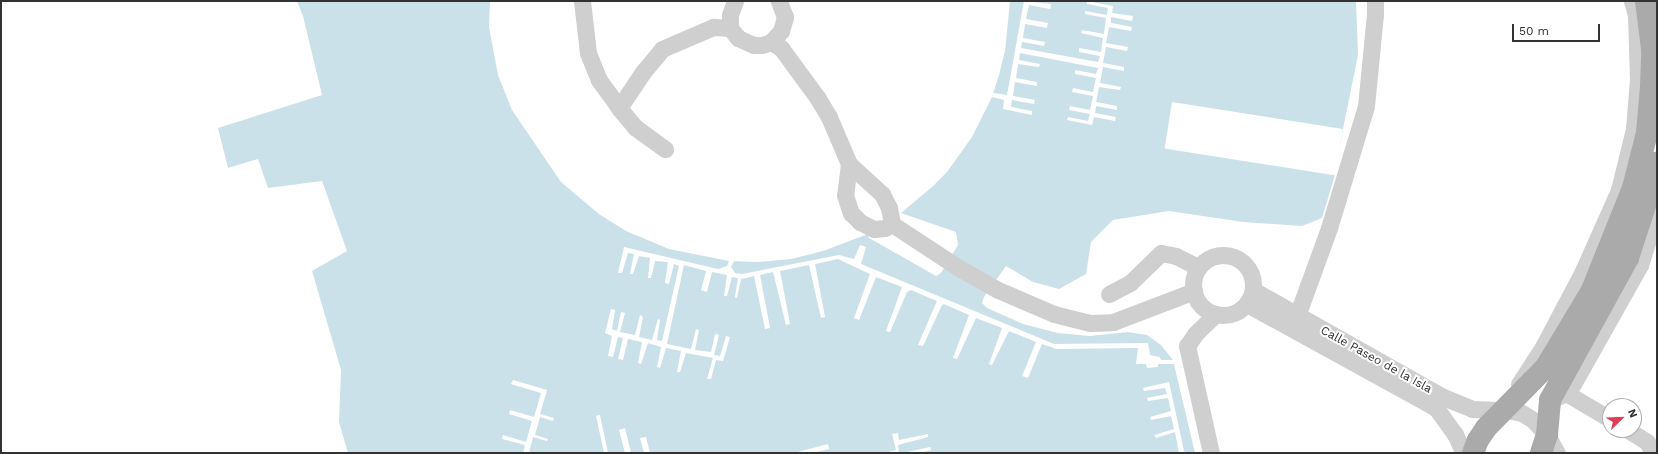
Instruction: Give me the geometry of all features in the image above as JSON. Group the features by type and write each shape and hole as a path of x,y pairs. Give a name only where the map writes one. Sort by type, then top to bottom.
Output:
{"main road":[{"path":"1473,453 1478,440 1486,428 1546,367 1592,290 1634,188 1647,133 1651,87 1652,49 1646,1"},
{"path":"1548,447 1558,396 1628,258 1653,181 1657,162"}],"street":[{"path":"582,1 588,53 599,80 619,108 636,128 665,149"},
{"path":"735,1 730,14 730,28 738,38 745,43 762,45 771,42 777,37 784,24 783,9 779,1"},
{"path":"1297,316 1330,228 1366,106 1375,1"},
{"path":"1510,405 1515,389 1542,347 1583,271 1619,190 1634,128 1638,79 1636,15 1632,1"},
{"path":"619,108 643,72 662,49 713,27 730,28"},
{"path":"771,42 781,48 817,97 829,117 849,164 882,194 889,208 892,224 945,260 998,290 1054,314 1090,323 1113,322 1194,291"},
{"path":"849,164 845,195 851,213 860,222 874,229 884,228 892,224"},
{"path":"1602,415 1558,396 1573,384 1640,265 1651,250 1657,211"},
{"path":"1109,294 1130,283 1161,253 1176,256 1198,267"},
{"path":"1218,255 1228,255 1237,258 1245,263 1250,271 1253,281 1250,297 1233,314 1216,314 1202,306 1194,291 1193,282 1198,267 1209,258 1218,255"},
{"name":"Calle Paseo de la Isla","path":"1250,297 1297,316 1440,402 1464,453"},
{"name":"Calle Paseo de la Isla","path":"1250,297 1440,402 1472,409 1510,405 1529,417 1548,447"},
{"path":"1211,453 1187,346 1195,334 1216,314"},
{"path":"1641,438 1647,442 1652,449 1651,453"}],"water":[{"path":"297,1 490,1 489,27 498,75 512,110 561,182 599,214 626,231 669,249 729,261 758,262 791,259 823,251 868,234 869,238 936,276 941,273 958,245 956,232 901,213 932,187 947,172 972,137 992,97 999,75 1005,51 1010,1 1356,1 1358,55 1335,175 1322,218 1302,226 1243,222 1169,211 1113,220 1091,242 1086,274 1059,289 1033,282 1006,266 984,297 982,303 987,308 1023,324 1058,333 1090,336 1128,332 1147,335 1161,345 1173,360 1195,453 348,453 339,422 341,370 312,271 347,251 322,181 268,188 258,159 228,168 218,128 322,95 303,16"}],"pier":[{"path":"1024,1 1051,4 1050,9 1029,5 1026,19 1048,23 1047,28 1025,24 1023,38 1045,42 1044,46 1022,42 1021,48 1098,62 1100,56 1079,52 1079,48 1101,52 1103,38 1081,33 1082,30 1104,34 1106,18 1085,14 1085,11 1107,15 1108,8 1087,4 1087,1 1113,6 1112,13 1133,16 1132,21 1111,17 1111,23 1132,27 1131,31 1109,27 1106,43 1128,47 1127,51 1106,47 1103,63 1124,67 1124,71 1103,67 1100,83 1121,87 1120,90 1099,87 1096,102 1117,106 1117,110 1096,106 1095,113 1116,117 1115,121 1094,117 1092,125 1067,120 1068,117 1088,121 1090,114 1069,110 1070,106 1090,110 1093,96 1072,92 1073,88 1093,92 1096,78 1075,74 1075,70 1096,74 1098,68 1020,53 1019,60 1040,64 1039,67 1018,64 1016,78 1037,82 1037,86 1015,82 1013,96 1035,100 1034,104 1012,100 1011,107 1032,111 1032,115 1003,109 1004,100 992,97 993,93 1007,95"},
{"path":"1172,102 1343,129 1336,175 1165,148"},
{"path":"860,245 866,247 861,264 1054,344 1148,343 1150,355 1160,357 1161,360 1173,360 1174,364 1158,364 1158,367 1147,368 1146,364 1136,364 1138,348 1056,349 1042,344 1028,378 1022,376 1036,342 1009,331 992,365 989,364 1002,328 976,318 957,359 953,358 969,315 944,304 942,305 923,346 918,345 937,301 911,290 907,292 890,332 886,331 902,287 876,277 859,320 854,318 870,274 838,259 815,264 825,317 821,318 809,265 780,271 790,324 786,325 773,272 760,275 770,328 765,329 754,276 741,279 737,298 735,297 738,278 732,277 727,296 724,296 727,275 712,272 707,292 701,290 706,271 684,265 667,344 691,349 696,329 699,330 695,350 711,352 715,334 717,334 719,335 714,355 720,356 726,336 730,337 723,361 716,360 711,379 707,379 713,358 686,353 680,372 677,372 681,351 666,348 660,368 657,367 661,347 648,343 641,364 638,363 642,342 628,339 623,360 618,359 623,338 618,337 613,357 608,356 612,336 605,333 611,309 615,310 612,329 617,331 621,312 625,313 620,332 635,335 640,315 643,317 639,337 652,340 658,319 660,320 657,340 662,341 679,266 674,264 669,284 665,283 668,262 655,261 651,278 648,278 650,258 639,256 633,274 630,274 634,254 628,253 622,273 618,273 624,247 718,269 727,266 729,261 734,261 731,267 735,273 742,274 839,255 854,259"},
{"path":"513,380 547,390 540,414 554,418 553,421 540,417 535,435 548,439 547,441 533,437 529,453 523,453 525,445 502,439 503,435 526,442 532,421 509,414 510,410 534,417 541,393 511,384"},
{"path":"1169,382 1184,451 1186,453 1179,453 1175,432 1156,438 1154,435 1174,429 1171,416 1151,420 1150,417 1171,411 1168,398 1148,401 1147,398 1167,394 1165,388 1144,391 1143,388"},
{"path":"600,415 608,453 604,453 596,416"},
{"path":"625,428 631,453 625,453 619,430"},
{"path":"898,433 899,440 928,434 928,437 898,445 899,453 884,453 896,450 892,434"},
{"path":"646,437 650,453 644,453 640,438"},
{"path":"828,444 829,449 812,453 794,453"},
{"path":"930,447 931,450 919,453 903,453"}]}
